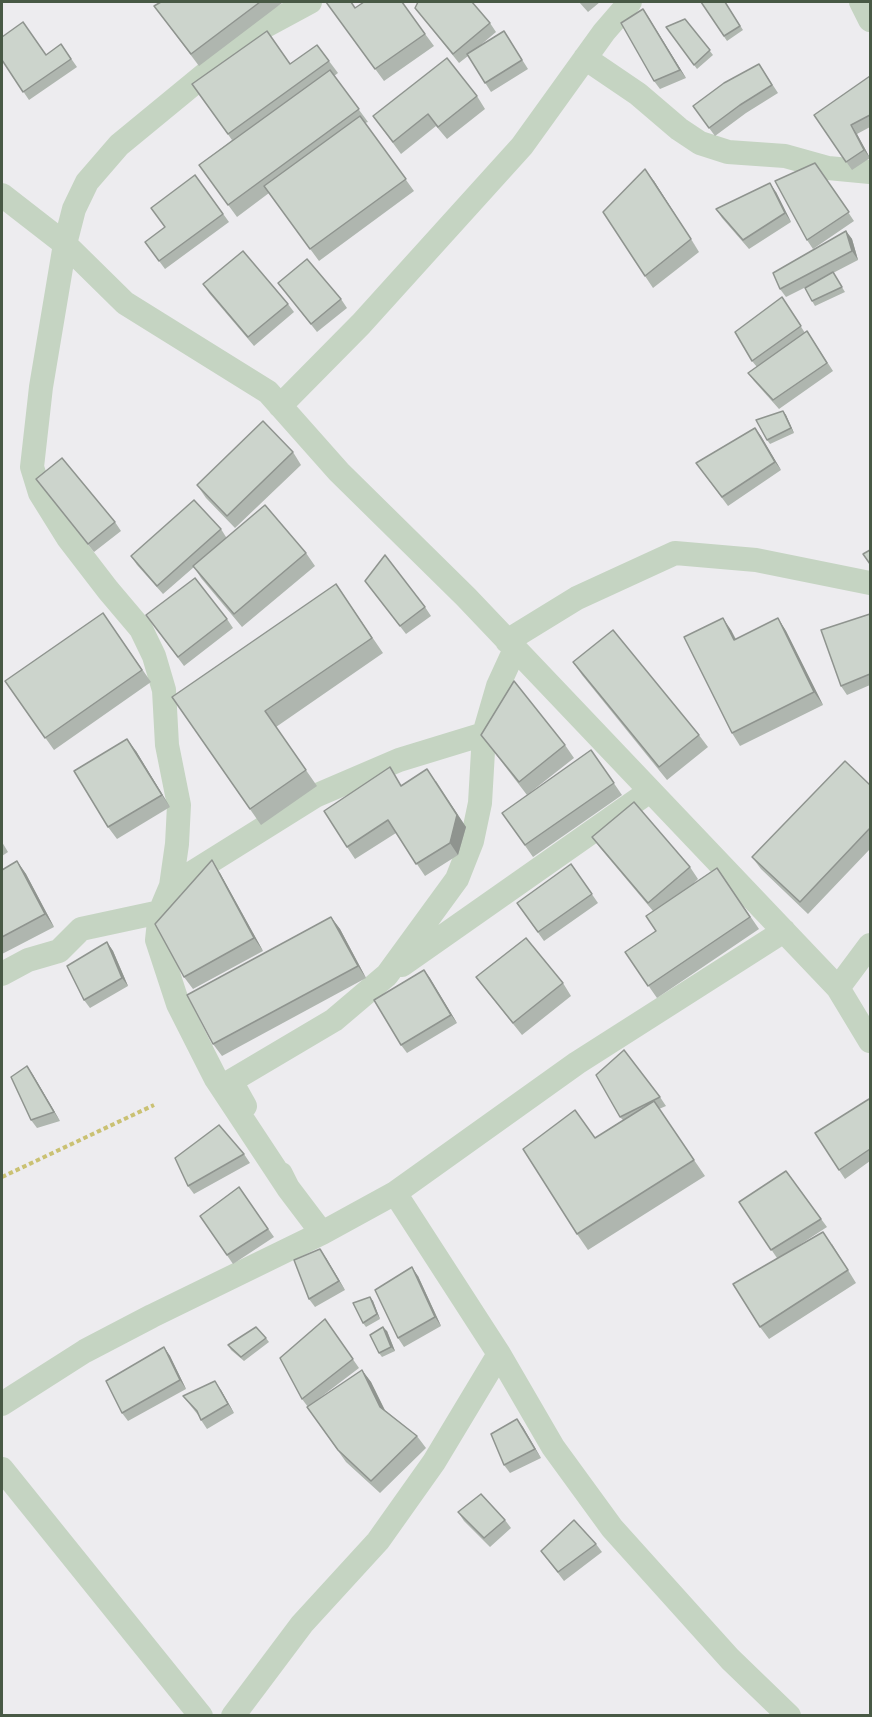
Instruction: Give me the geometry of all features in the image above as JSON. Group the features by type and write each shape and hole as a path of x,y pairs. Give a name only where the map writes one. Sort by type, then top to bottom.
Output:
{"street":[{"path":"310,2 260,29 119,145 87,182 74,209 65,244 40,397 32,467 40,493 68,538 141,629 154,656 164,690 167,745 179,805 177,844 171,886 160,912 157,940 178,1004 216,1079 288,1188 322,1233"},
{"path":"280,406 361,324 522,146 585,58 630,2"},
{"path":"861,2 870,20"},
{"path":"585,58 638,94 679,129 700,143 728,152 785,156 828,168 870,172"},
{"path":"2,195 65,244 125,303 268,392 339,472 511,645 838,988 870,1041"},
{"path":"288,1188 231,1081 334,1020 387,975 457,879 472,841 480,803 484,734 511,645 577,598 675,553 756,560 870,583"},
{"path":"171,886 315,796 399,760 484,734"},
{"path":"216,1079 387,975 650,791"},
{"path":"2,975 28,960 59,951 81,929 160,912"},
{"path":"2,1404 86,1351 322,1233 395,1193 578,1063 784,931"},
{"path":"838,988 870,945"},
{"path":"395,1193 499,1354 553,1447 612,1528 730,1659 789,1716"},
{"path":"233,1716 302,1624 378,1541 434,1462 499,1354"},
{"path":"2,1469 201,1716"}],"path":[{"path":"2,1177 154,1105"}],"building":[{"path":"161,2 260,2 191,54 154,6"},
{"path":"326,2 351,2 355,8 364,2 402,2 425,34 375,69"},
{"path":"418,2 472,2 490,23 453,54 415,8"},
{"path":"701,2 725,2 740,26 724,36"},
{"path":"643,9 680,70 654,81 621,23"},
{"path":"685,19 710,50 694,65 666,27"},
{"path":"23,22 46,55 61,44 71,59 23,92 2,60 2,37"},
{"path":"267,31 290,64 317,45 329,61 228,134 192,84"},
{"path":"504,31 522,60 485,83 467,54"},
{"path":"447,58 477,96 438,127 428,114 393,142 373,116"},
{"path":"759,64 772,85 709,128 693,106 724,83"},
{"path":"330,70 359,109 228,205 199,165"},
{"path":"870,76 870,115 851,125 864,150 846,162 814,115"},
{"path":"360,116 406,179 310,249 264,186"},
{"path":"815,163 849,212 807,240 775,181"},
{"path":"645,169 691,239 645,276 603,212"},
{"path":"195,175 223,214 159,261 145,242 165,227 151,208"},
{"path":"770,183 785,213 743,240 716,209"},
{"path":"846,231 852,251 780,289 773,273"},
{"path":"243,251 288,304 248,337 203,284"},
{"path":"307,259 341,299 311,324 278,283"},
{"path":"833,272 842,287 812,301 805,288"},
{"path":"782,297 801,326 752,361 735,332"},
{"path":"807,331 827,363 773,400 748,373"},
{"path":"783,411 791,428 767,440 756,420"},
{"path":"263,421 293,452 227,516 197,485"},
{"path":"755,428 775,462 722,497 696,463"},
{"path":"62,458 115,522 88,544 36,479"},
{"path":"194,500 221,529 157,586 131,556"},
{"path":"265,505 306,553 234,614 193,566"},
{"path":"870,550 870,564 863,554"},
{"path":"385,555 425,607 400,626 365,581"},
{"path":"195,578 227,619 178,657 146,615"},
{"path":"336,584 372,638 265,711 306,770 250,809 172,697"},
{"path":"103,613 142,670 45,738 5,681"},
{"path":"870,614 870,674 841,686 821,630"},
{"path":"723,618 734,640 778,618 814,692 732,733 684,637"},
{"path":"613,630 699,735 659,767 573,662"},
{"path":"514,681 565,745 519,782 481,735"},
{"path":"127,739 162,795 108,827 74,771"},
{"path":"591,750 614,783 525,845 502,813"},
{"path":"845,761 870,785 870,828 800,902 752,857"},
{"path":"390,767 401,786 427,769 457,815 450,843 416,864 388,820 347,847 324,811"},
{"path":"634,802 690,867 648,903 592,837"},
{"path":"212,860 254,938 184,977 155,924"},
{"path":"17,861 45,914 2,937 2,870"},
{"path":"571,864 592,894 538,932 517,903"},
{"path":"717,868 750,917 648,986 625,952 656,931 646,916"},
{"path":"331,917 358,966 213,1044 187,995"},
{"path":"526,938 563,983 513,1023 476,977"},
{"path":"107,942 122,978 84,1000 67,966"},
{"path":"424,970 451,1015 401,1045 374,1000"},
{"path":"624,1050 660,1097 620,1117 596,1075"},
{"path":"27,1066 54,1112 31,1120 11,1077"},
{"path":"869,1099 870,1149 839,1170 815,1133"},
{"path":"654,1101 694,1160 577,1234 523,1149 575,1110 595,1138"},
{"path":"219,1125 244,1154 188,1186 175,1158"},
{"path":"786,1171 821,1219 771,1250 739,1202"},
{"path":"239,1187 268,1229 227,1255 200,1216"},
{"path":"823,1232 848,1270 760,1327 733,1284"},
{"path":"320,1249 339,1281 309,1299 294,1260"},
{"path":"412,1267 435,1317 398,1338 375,1290"},
{"path":"370,1297 377,1314 363,1323 353,1303"},
{"path":"325,1319 353,1359 302,1399 280,1358"},
{"path":"256,1327 266,1338 241,1357 228,1345"},
{"path":"383,1327 391,1347 379,1353 370,1335"},
{"path":"164,1347 180,1380 122,1413 106,1381"},
{"path":"362,1370 380,1407 417,1436 371,1481 338,1450 307,1407"},
{"path":"215,1381 228,1404 201,1420 197,1411 183,1396"},
{"path":"517,1419 535,1449 504,1465 491,1434"},
{"path":"481,1494 505,1520 484,1538 458,1512"},
{"path":"574,1520 596,1544 558,1572 541,1551"}]}
